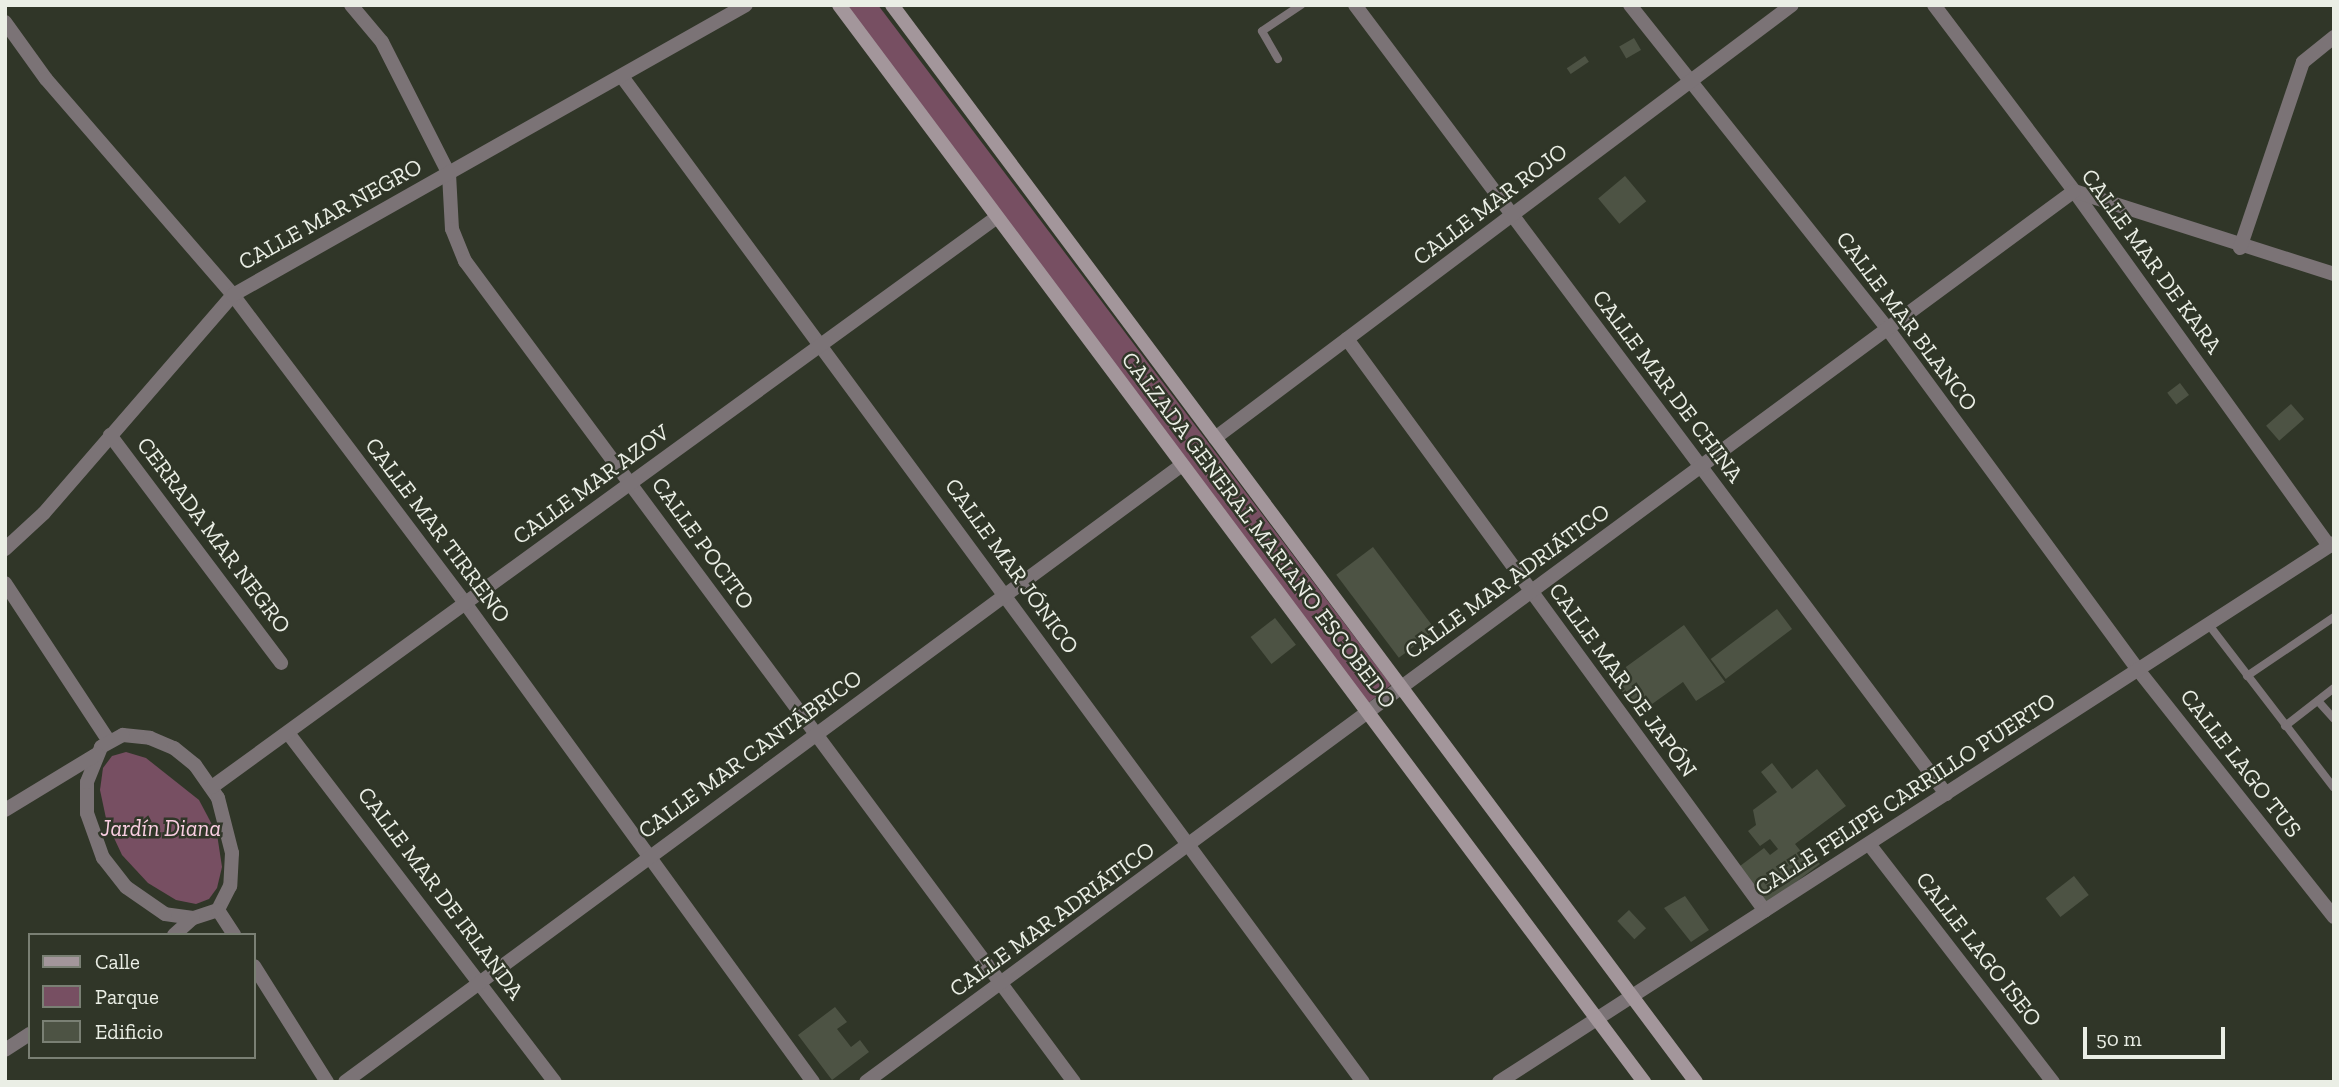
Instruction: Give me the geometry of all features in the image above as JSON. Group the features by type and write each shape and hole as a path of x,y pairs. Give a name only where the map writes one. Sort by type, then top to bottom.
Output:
{"main road":[{"name":"CALZADA GENERAL MARIANO ESCOBEDO","path":"839,5 1644,1082"},
{"name":"CALZADA GENERAL MARIANO ESCOBEDO","path":"892,5 1696,1082"}],"street":[{"name":"CALLE POCITO","path":"351,5 382,42 449,174 452,229 465,261 1074,1082"},
{"name":"CALLE MAR NEGRO","path":"5,549 44,513 233,295 624,78 746,5"},
{"name":"CALLE MAR DE CHINA","path":"1355,5 1510,217 1701,466 1946,794"},
{"name":"CALLE MAR BLANCO","path":"1630,5 1887,328 2138,671"},
{"name":"CALLE MAR ROJO","path":"1216,438 1792,5"},
{"name":"CALLE MAR DE KARA","path":"1934,5 2074,191 2331,544"},
{"name":"CALLE MAR TIRRENO","path":"5,22 46,79 233,295 465,603 646,857 813,1082"},
{"path":"2240,247 2303,62 2334,37"},
{"name":"CALLE MAR JÓNICO","path":"624,78 1363,1082"},
{"path":"2074,191 2240,247 2334,275"},
{"name":"CALLE MAR ADRIÁTICO","path":"866,1082 1002,985 2074,191"},
{"name":"CALLE MAR AZOV","path":"212,787 997,217"},
{"name":"CALLE MAR DE JAPÓN","path":"1347,339 1765,911"},
{"name":"CERRADA MAR NEGRO","path":"110,435 281,663"},
{"name":"CALLE MAR CANTÁBRICO","path":"345,1082 646,857 1006,597 1182,465"},
{"name":"CALLE FELIPE CARRILLO PUERTO","path":"1499,1082 2331,544"},
{"path":"5,583 108,740"},
{"name":"CALLE LAGO TUS","path":"2138,671 2334,916"},
{"name":"CALLE MAR DE IRLANDA","path":"288,733 555,1082"},
{"path":"176,933 194,918 218,910 230,886 232,853 226,818 212,787 195,765 166,743 132,735 108,740 97,754 87,782 86,802 103,858 146,904 165,914 194,918"},
{"path":"5,810 97,754"},
{"name":"CALLE LAGO ISEO","path":"1869,844 2053,1082"},
{"path":"218,910 233,933"},
{"path":"256,969 327,1082"},
{"path":"5,1050 28,1035"}],"lane":[{"path":"1278,59 1262,31 1301,5"},
{"path":"2247,676 2334,617"},
{"path":"2209,625 2333,785"},
{"path":"2286,726 2334,688"},
{"path":"2318,701 2334,719"}],"green space":[{"path":"846,5 878,5 1391,685 1368,703"},
{"name":"Jardín Diana","path":"126,752 146,758 199,800 217,834 222,867 217,888 209,899 196,904 176,900 148,883 122,855 107,823 100,790 103,768 112,756"}],"building":[{"path":"1634,38 1641,50 1626,59 1619,46"},
{"path":"1585,56 1589,62 1571,74 1567,68"},
{"path":"1625,176 1646,201 1619,224 1598,198"},
{"path":"2180,383 2189,395 2176,405 2167,393"},
{"path":"2291,404 2304,419 2279,441 2266,426"},
{"path":"1373,547 1436,630 1399,658 1336,575"},
{"path":"1777,609 1792,629 1726,679 1711,659"},
{"path":"1275,618 1296,645 1272,664 1251,637"},
{"path":"1684,625 1725,682 1696,701 1683,682 1638,714 1612,677"},
{"path":"1772,763 1792,789 1817,769 1846,806 1795,844 1803,854 1809,849 1820,864 1764,906 1736,869 1764,848 1770,855 1778,849 1770,839 1760,846 1748,831 1756,825 1753,810 1777,792 1761,772"},
{"path":"2074,876 2089,895 2060,917 2046,898"},
{"path":"1685,896 1709,930 1691,942 1664,908"},
{"path":"1629,910 1646,928 1634,939 1617,921"},
{"path":"835,1007 847,1022 837,1029 851,1047 860,1040 869,1052 832,1080 798,1035"}]}
